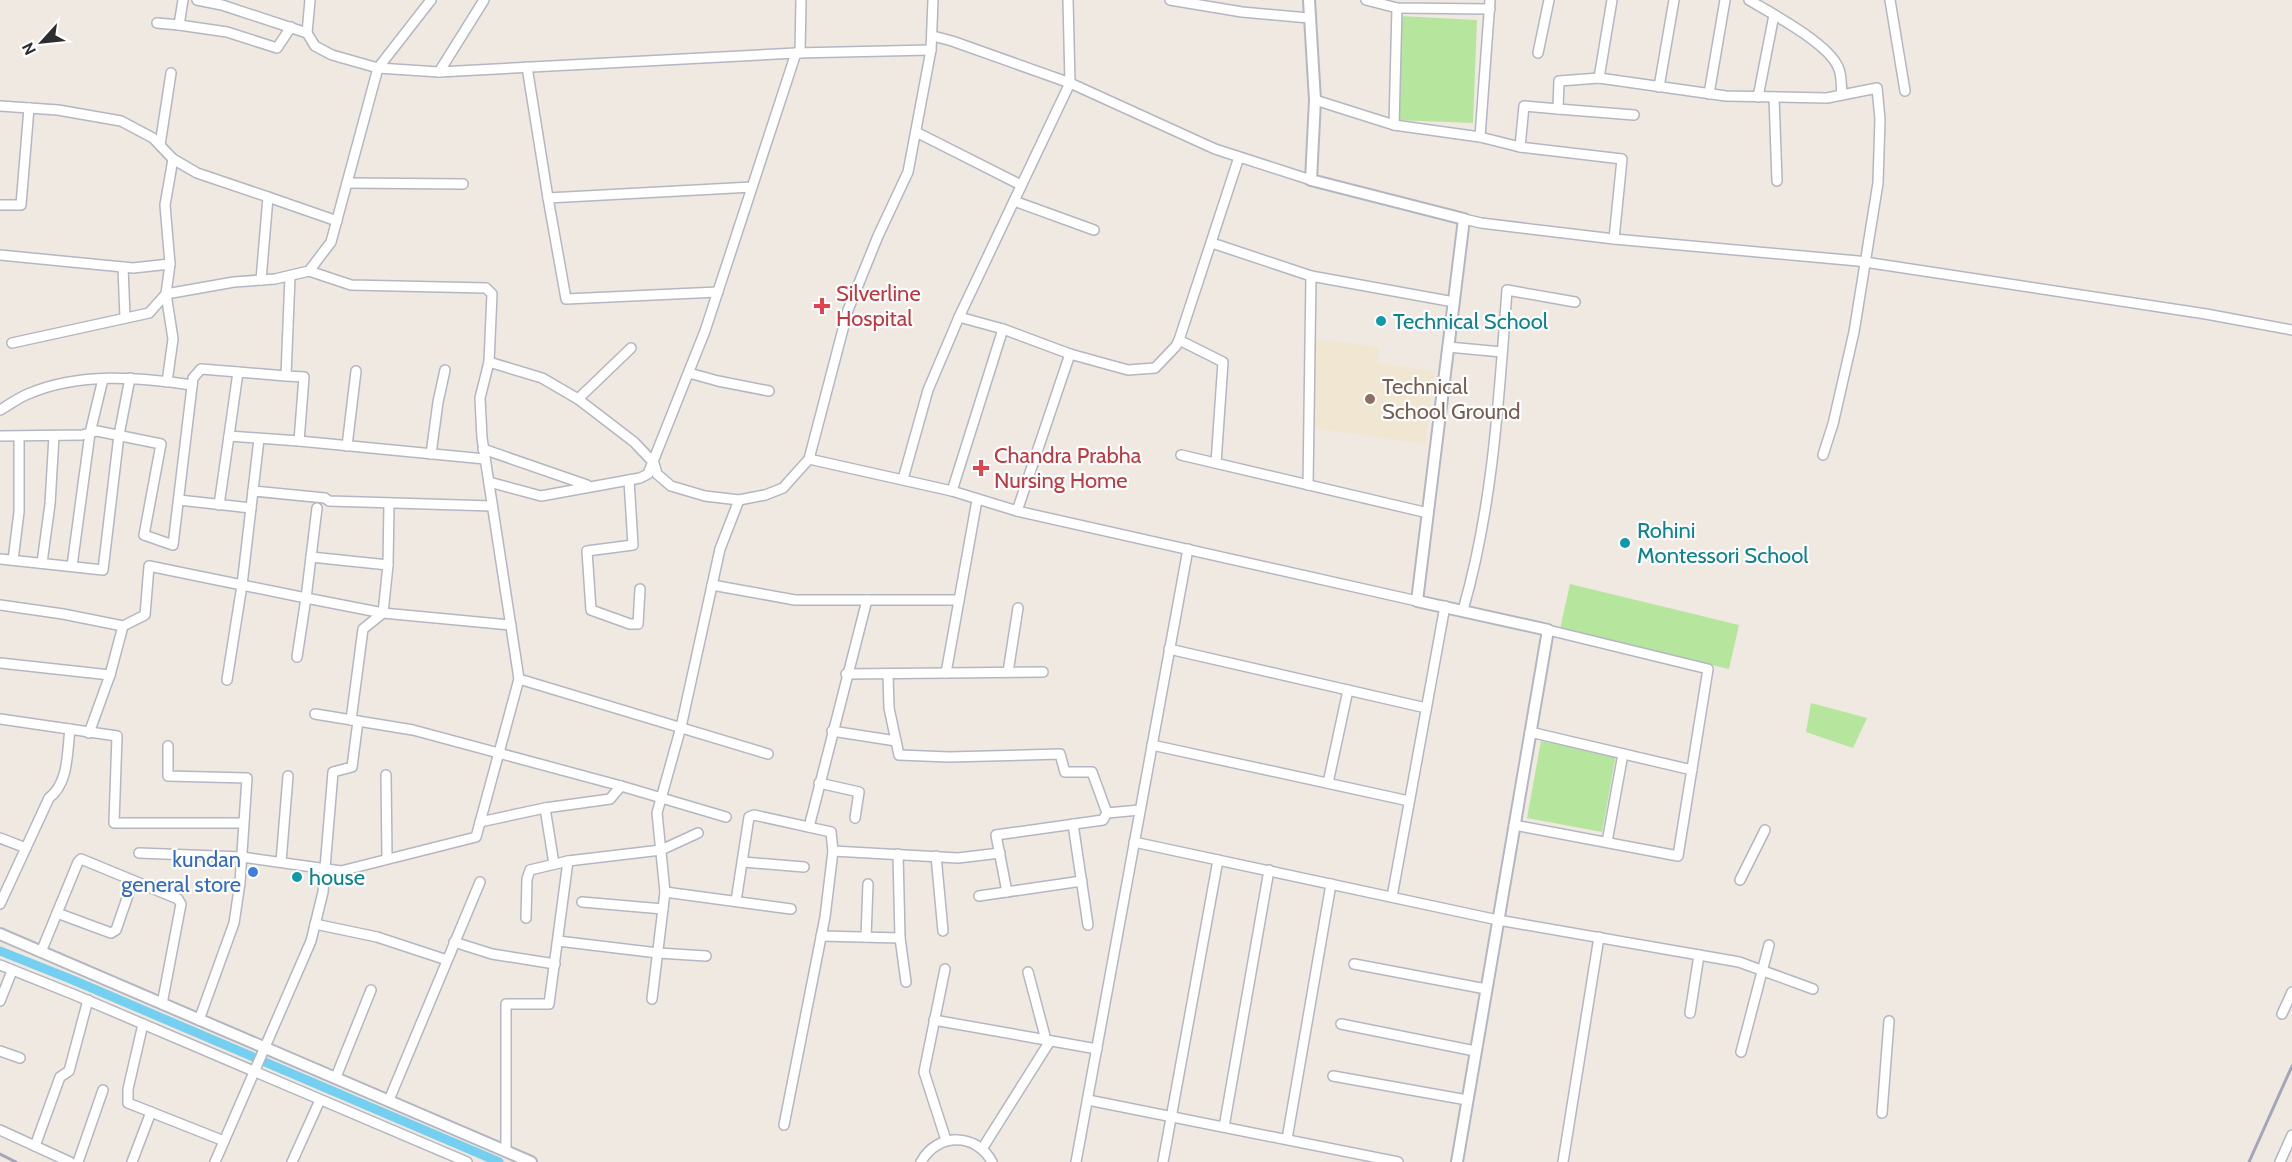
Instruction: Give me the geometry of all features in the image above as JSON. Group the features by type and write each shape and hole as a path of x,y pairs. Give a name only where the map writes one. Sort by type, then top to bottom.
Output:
{"street":[{"path":"179,25 183,0"},
{"path":"197,0 222,5 307,33"},
{"path":"310,0 307,33 315,46 332,55 378,68 439,72 798,53 931,50"},
{"path":"309,271 331,242 378,68 431,0"},
{"path":"439,72 484,0"},
{"path":"489,482 541,496 645,476 654,463 718,292 798,53 801,0"},
{"path":"489,362 542,378 578,399 627,436 654,463 657,474 670,486 705,496 740,500 765,495 783,488 809,459 848,310 878,236 908,172 931,50 933,0"},
{"path":"903,480 927,390 959,317 1070,83 1068,0"},
{"path":"1170,0 1242,12 1309,18"},
{"path":"1309,0 1315,100 1311,180"},
{"path":"1366,0 1396,8 1490,4 1480,137"},
{"path":"1538,53 1549,0"},
{"path":"1599,78 1612,0"},
{"path":"1659,87 1674,0"},
{"path":"1709,94 1725,0"},
{"path":"1749,0 1791,24 1827,52 1839,67 1842,95"},
{"path":"1890,0 1905,91"},
{"path":"1394,124 1396,8"},
{"path":"1758,97 1774,15"},
{"path":"157,23 227,32 277,48 291,27"},
{"path":"933,36 1070,83 1215,149 1311,180 1481,224 1865,262 2206,314 2292,330"},
{"path":"527,67 566,299 718,292"},
{"path":"160,145 171,73"},
{"path":"1558,109 1559,81 1599,78 1709,94 1758,97 1827,98 1877,88 1880,119 1878,183 1854,332 1833,424 1823,455"},
{"path":"1774,97 1777,181"},
{"path":"1315,100 1394,124 1480,137 1520,147 1622,159 1614,238"},
{"path":"0,106 58,110 121,122 153,138 173,159 197,173 337,221"},
{"path":"1520,147 1524,106 1635,116"},
{"path":"0,205 21,205 29,108"},
{"path":"916,132 1022,185"},
{"path":"959,317 1003,329 1070,354 1128,370 1155,368 1179,340 1239,157"},
{"path":"167,382 173,339 166,294 170,264 165,205 173,159"},
{"path":"347,183 463,184"},
{"path":"548,198 752,187"},
{"path":"261,280 268,197"},
{"path":"1014,201 1094,230"},
{"path":"1417,601 1464,219"},
{"path":"1212,243 1311,276 1454,302"},
{"path":"0,255 133,268 170,264"},
{"path":"123,267 125,318"},
{"path":"12,343 149,313 166,294 234,282 290,276 309,271 351,285 486,288 492,294 489,362 480,398 484,454 519,679 476,837 341,871 242,857 140,853"},
{"path":"286,376 290,276"},
{"path":"1308,485 1311,276"},
{"path":"1463,610 1476,565 1488,500 1495,448 1507,290 1575,302"},
{"path":"952,491 1003,329"},
{"path":"1179,340 1223,362 1216,463"},
{"path":"1448,347 1502,352"},
{"path":"578,399 631,348"},
{"path":"1017,511 1070,354"},
{"path":"0,436 54,436 97,431 161,444 144,535 173,545 193,378 201,369 304,376 299,441"},
{"path":"431,454 445,370"},
{"path":"347,446 356,371"},
{"path":"219,504 238,372"},
{"path":"689,373 769,391"},
{"path":"0,559 104,570 119,435 130,378"},
{"path":"0,410 27,394 55,384 130,378 192,386"},
{"path":"72,566 90,433 103,379"},
{"path":"42,562 50,504 54,436"},
{"path":"230,436 431,454 484,454 590,486"},
{"path":"13,560 19,512 19,437"},
{"path":"227,680 242,585 259,439"},
{"path":"1181,455 1428,513"},
{"path":"809,459 952,491 1017,511 1463,610 1708,669 1678,856 1514,825"},
{"path":"629,480 633,545 587,551 591,610 630,624 638,624 640,589"},
{"path":"253,491 325,498 329,501 338,499 389,504 492,506"},
{"path":"179,500 251,508"},
{"path":"652,999 665,892 657,813 681,727 720,549 740,500"},
{"path":"946,673 977,500"},
{"path":"215,1162 311,941 323,892 333,772 352,767 363,628 383,614 388,565 389,504"},
{"path":"297,657 317,508"},
{"path":"1076,1162 1188,549"},
{"path":"311,557 388,565"},
{"path":"0,604 123,626 145,615 149,566 383,614 511,625"},
{"path":"712,585 795,600 959,600"},
{"path":"809,827 846,674 867,600"},
{"path":"1392,897 1445,606"},
{"path":"1008,672 1018,608"},
{"path":"89,733 110,675 123,626"},
{"path":"1457,1162 1548,630"},
{"path":"1169,649 1426,708"},
{"path":"0,663 110,675"},
{"path":"846,674 1043,672"},
{"path":"888,674 889,708 899,755 1060,754 1065,772 1092,772 1107,813 1104,820 996,835 1007,892"},
{"path":"519,679 768,754"},
{"path":"1328,783 1348,690"},
{"path":"315,714 413,730 498,755 661,797 726,818"},
{"path":"0,719 117,736 114,823 243,823"},
{"path":"1,901 49,798 55,793 63,779 69,729"},
{"path":"832,731 896,741"},
{"path":"1530,732 1692,770"},
{"path":"1152,745 1409,801"},
{"path":"168,746 168,776 247,778 242,857 234,923 199,1020"},
{"path":"1607,842 1623,754"},
{"path":"386,775 387,858"},
{"path":"281,862 288,776"},
{"path":"819,783 859,792 855,818"},
{"path":"480,822 545,808 610,799 621,786"},
{"path":"545,808 554,864"},
{"path":"1107,813 1140,810"},
{"path":"736,901 748,817 754,815 831,832 832,851 821,936 784,1125"},
{"path":"1073,824 1088,925"},
{"path":"1740,880 1765,830"},
{"path":"526,918 527,879 530,870 568,861 661,850 698,833"},
{"path":"0,838 26,848"},
{"path":"1134,842 1498,920 1738,962 1813,989"},
{"path":"832,851 958,858 1000,853"},
{"path":"898,854 900,938 906,982"},
{"path":"936,856 943,931"},
{"path":"41,952 81,859 178,899 180,902 162,1004"},
{"path":"1163,1162 1218,860"},
{"path":"506,1151 507,1004 549,1004 568,861"},
{"path":"742,862 804,867"},
{"path":"1224,1127 1269,870"},
{"path":"57,913 111,933 116,930 133,880"},
{"path":"979,896 1082,881"},
{"path":"389,1100 453,942 480,882"},
{"path":"866,937 868,884"},
{"path":"1287,1140 1331,884"},
{"path":"665,892 791,909"},
{"path":"582,902 663,909"},
{"path":"315,924 377,938 447,960"},
{"path":"0,934 531,1162"},
{"path":"821,936 900,938"},
{"path":"1563,1162 1599,937"},
{"path":"558,941 658,953 706,956"},
{"path":"453,942 492,954 555,964"},
{"path":"1741,1052 1769,945"},
{"path":"1690,1013 1699,955"},
{"path":"1353,964 1486,989"},
{"path":"0,965 254,1069 320,1100 467,1162"},
{"path":"945,969 924,1072 946,1140"},
{"path":"0,1001 12,971"},
{"path":"982,1149 1048,1040 1028,972"},
{"path":"336,1077 371,990"},
{"path":"2282,1014 2292,992"},
{"path":"35,1146 60,1077 69,1071 88,1000"},
{"path":"934,1020 1097,1049"},
{"path":"1882,1113 1889,1021"},
{"path":"143,1024 128,1103 224,1141"},
{"path":"1341,1024 1475,1051"},
{"path":"0,1051 20,1058"},
{"path":"1333,1076 1467,1100"},
{"path":"78,1162 103,1090"},
{"path":"292,1162 320,1100"},
{"path":"1088,1100 1287,1140 1350,1157 1398,1162"},
{"path":"132,1162 151,1112"},
{"path":"0,1130 70,1162"},
{"path":"2280,1162 2292,1135"},
{"path":"921,1162 931,1148 946,1140 963,1139 976,1144 992,1162"}],"shaded area":[{"name":"Technical School Ground","path":"1317,339 1379,347 1377,363 1434,371 1425,444 1306,427"}],"green space":[{"path":"1400,16 1477,20 1473,123 1396,120"},
{"path":"1570,584 1739,625 1729,669 1560,629"},
{"path":"1811,703 1867,718 1853,748 1806,732"},
{"path":"1541,741 1616,755 1602,832 1527,818"}],"waterway":[{"path":"0,951 499,1162"}],"railway":[{"path":"2249,1162 2292,1066"},
{"path":"0,1154 16,1162"}],"place":[{"name":"Silverline Hospital","path":"822,306"},
{"name":"Technical School","path":"1381,321"},
{"name":"Technical School Ground","path":"1370,399"},
{"name":"Chandra Prabha Nursing Home","path":"981,468"},
{"name":"Rohini Montessori School","path":"1625,543"},
{"name":"kundan general store","path":"253,872"},
{"name":"house","path":"297,877"}]}
